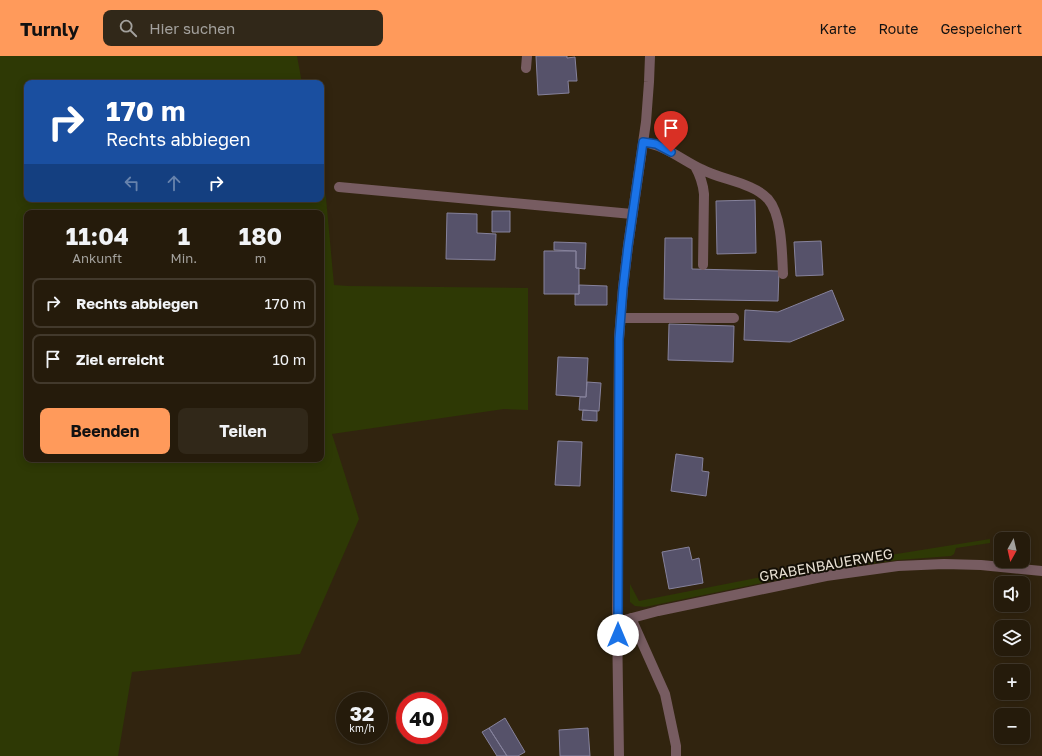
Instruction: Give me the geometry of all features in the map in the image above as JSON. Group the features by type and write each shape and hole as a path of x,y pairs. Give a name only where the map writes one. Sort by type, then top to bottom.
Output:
{"street":[{"path":"526,68 527,56"},
{"path":"619,756 617,622 619,362 621,318 627,253 646,122 650,56"},
{"path":"643,142 662,147 695,166 749,187 761,193 769,200 774,211 779,230 783,274"},
{"path":"695,166 701,176 704,194 703,265"},
{"path":"339,187 632,214"},
{"path":"621,318 734,318"},
{"name":"GRABENBAUERWEG","path":"617,622 658,611 826,576 898,566 944,564 982,565 1042,571"},
{"path":"631,618 665,694 676,746 676,756"}],"green space":[{"path":"0,56 297,56 301,80 24,80 24,202 324,202 324,188 334,285 528,288 528,410 504,409 332,434 359,519 300,654 132,672 118,756 0,756"},
{"path":"990,539 990,543 956,548 954,554 951,556 898,560 825,570 645,607 635,606 630,602 630,584 639,601 803,569"}],"building":[{"path":"536,56 567,56 567,58 575,57 577,81 568,81 569,93 538,95"},
{"path":"755,200 756,253 717,254 716,201"},
{"path":"492,211 510,211 510,232 492,232"},
{"path":"447,213 477,214 477,233 496,234 495,260 446,259"},
{"path":"665,238 692,238 692,269 779,271 778,301 664,299"},
{"path":"821,241 823,275 796,276 794,242"},
{"path":"554,242 586,243 585,269 576,268 576,251 554,250"},
{"path":"544,251 576,251 576,268 579,268 579,294 544,294"},
{"path":"579,285 607,286 607,305 575,305 575,294 579,294"},
{"path":"832,290 844,320 790,342 744,340 745,310 778,312"},
{"path":"669,324 734,326 733,362 668,360"},
{"path":"558,357 588,358 586,397 556,395"},
{"path":"587,382 601,383 599,411 579,410 580,397 586,397"},
{"path":"583,410 597,411 597,421 582,420"},
{"path":"558,441 582,442 580,486 555,485"},
{"path":"676,454 703,458 702,471 709,472 706,496 671,491"},
{"path":"689,547 692,560 699,558 703,583 669,589 662,552"},
{"path":"505,718 525,752 518,756 507,756 489,728"},
{"path":"489,728 507,756 497,756 482,732"},
{"path":"588,728 590,756 560,756 559,730"}],"route":[{"path":"618,635 619,339 623,288 643,142 656,144 671,152"}]}
